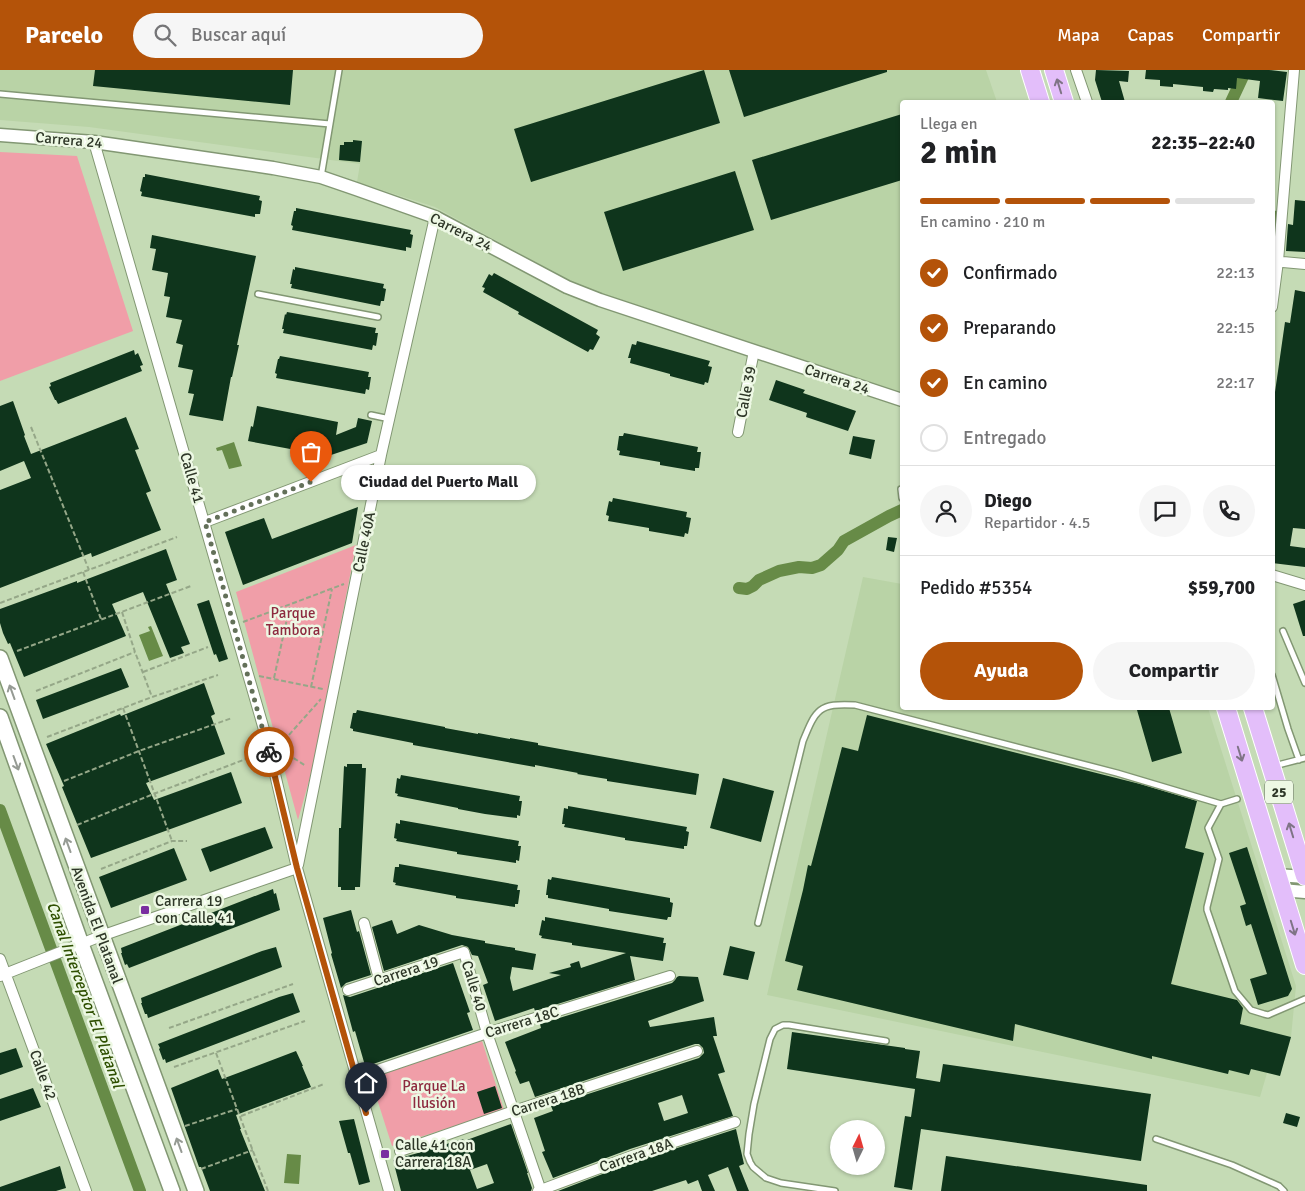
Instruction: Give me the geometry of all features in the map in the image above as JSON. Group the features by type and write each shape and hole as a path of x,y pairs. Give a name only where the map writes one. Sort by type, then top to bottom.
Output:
{"highway":[{"path":"1030,70 1039,100"},
{"path":"1054,70 1063,100"},
{"name":"25","path":"1227,710 1305,965"},
{"name":"25","path":"1254,710 1305,877"}],"main road":[{"name":"Avenida El Platanal","path":"0,658 196,1191"},
{"name":"Avenida El Platanal","path":"0,717 77,946 172,1191"}],"street":[{"path":"1076,70 1086,100"},
{"path":"1294,70 1275,261 1305,264"},
{"name":"Carrera 24","path":"0,135 94,142 273,168 321,177 435,217 567,288 900,399"},
{"name":"Calle 41","path":"94,142 205,522 266,740 297,868 389,1191"},
{"name":"Calle 40A","path":"297,868 317,772 331,691 356,581 381,455 435,217"},
{"name":"Calle 39","path":"738,432 754,351"},
{"path":"205,522 381,455"},
{"path":"1275,576 1305,585"},
{"path":"3,975 101,936 297,868"},
{"path":"1280,883 1305,877"},
{"path":"1280,883 1305,892"},
{"path":"364,924 379,979"},
{"name":"Carrera 19","path":"348,990 464,952"},
{"name":"Calle 40","path":"464,952 488,1033 540,1191"},
{"name":"Calle 42","path":"0,959 3,975 86,1191"},
{"name":"Carrera 18C","path":"375,1071 488,1033 670,976"},
{"name":"Carrera 18B","path":"400,1150 697,1051"},
{"name":"Carrera 18A","path":"540,1191 632,1156 735,1122"}],"lane":[{"path":"321,177 339,70"},
{"path":"0,94 330,124"},
{"path":"258,294 378,317"},
{"path":"372,415 390,419"},
{"path":"1283,631 1305,683"},
{"path":"1275,685 1299,760"},
{"path":"758,923 803,741 810,722 820,710 836,704 855,705 1117,773 1221,804 1237,799"},
{"path":"1271,767 1305,758"},
{"path":"1221,804 1208,828 1219,859 1207,907 1234,987 1251,1010 1264,1014 1277,1011 1305,999"},
{"path":"835,1191 781,1183 766,1178 753,1168 750,1162 748,1154 749,1134 754,1104 770,1039 775,1029 789,1025 886,1041"},
{"path":"1156,1139 1232,1165 1279,1186 1284,1191"}],"path":[{"path":"31,426 89,570"},
{"path":"0,603 177,537"},
{"path":"83,572 102,620"},
{"path":"233,624 244,622 332,588 356,581"},
{"path":"17,651 191,586"},
{"path":"312,687 332,588"},
{"path":"274,679 290,605"},
{"path":"122,612 152,697"},
{"path":"143,672 208,647"},
{"path":"36,691 135,652"},
{"path":"247,673 331,691"},
{"path":"47,737 218,674"},
{"path":"317,772 278,748 331,691"},
{"path":"124,708 172,841"},
{"path":"64,781 138,751 232,718"},
{"path":"77,825 246,759"},
{"path":"101,869 172,841 187,841"},
{"path":"169,1028 294,984"},
{"path":"174,1067 305,1022"},
{"path":"216,1053 268,1191"},
{"path":"241,1116 324,1084"},
{"path":"186,1126 237,1109"},
{"path":"201,1169 253,1150"}],"shaded area":[{"path":"0,70 986,70 996,100 900,100 900,391 732,338 586,288 435,207 357,182 360,164 89,127 0,120"},
{"path":"234,442 242,466 229,469 222,450 217,451 216,448"},
{"path":"863,577 900,584 900,710 1209,710 1296,986 1291,1037 1280,1076 1267,1073 1260,1097 767,995"},
{"path":"151,626 163,656 149,661 139,635 150,631 148,627"},
{"path":"287,1154 301,1155 299,1184 284,1183"}],"green space":[{"path":"0,152 77,156 133,331 0,381"},
{"name":"Parque Tambora","path":"356,545 312,770 298,820 236,592"},
{"name":"Parque La Ilusión","path":"482,1041 504,1110 392,1146 370,1077"}],"building":[{"path":"95,70 293,70 290,105 93,86"},
{"path":"704,70 720,123 531,182 514,129"},
{"path":"729,70 887,70 887,72 744,117"},
{"path":"1096,70 1129,71 1128,82 1119,81 1124,100 1101,100 1095,80"},
{"path":"1146,70 1269,70 1287,72 1283,101 1258,98 1260,81 1237,78 1236,89 1214,89 1213,92 1203,91 1203,87 1173,84 1173,87 1160,86 1160,80 1145,79"},
{"path":"900,115 900,181 771,220 752,160"},
{"path":"353,140 362,141 360,162 339,160 340,145 344,145 344,142 353,142"},
{"path":"735,171 754,230 623,271 604,212"},
{"path":"145,174 260,196 259,200 262,201 260,214 255,214 255,217 141,196 142,192 140,191"},
{"path":"1295,200 1305,201 1305,252 1286,251 1288,224 1293,225"},
{"path":"296,208 411,230 410,234 413,235 411,248 406,247 406,251 292,230 293,226 291,225"},
{"path":"152,235 256,256 223,421 189,415 194,394 188,393 193,370 178,367 183,345 176,343 182,320 166,317 170,297 164,296 168,273 152,270 156,249 150,248"},
{"path":"295,267 384,284 383,288 386,289 384,301 381,301 380,306 291,288 292,284 290,284"},
{"path":"494,273 598,330 596,334 600,337 593,350 590,349 588,352 518,314 519,312 483,292 485,288 482,287 489,274 492,276"},
{"path":"1295,290 1305,292 1305,529 1293,528 1290,546 1305,548 1305,567 1275,563 1275,392 1285,322 1290,323"},
{"path":"287,312 376,328 375,333 378,333 376,346 373,345 372,350 283,333 284,329 282,329"},
{"path":"637,341 710,361 708,366 712,367 708,383 705,382 704,385 630,363 631,358 628,358 632,344 636,345"},
{"path":"134,350 135,355 138,353 143,365 140,366 142,371 58,404 55,400 49,387 51,386 50,383"},
{"path":"280,356 369,372 368,377 371,377 369,390 366,389 365,394 276,378 277,374 275,373"},
{"path":"776,380 805,390 803,393 856,411 848,431 806,417 807,413 769,400"},
{"path":"13,401 31,454 126,417 139,449 135,450 151,491 146,493 161,530 92,557 91,553 0,588 0,490 31,478 24,461 0,471 0,406"},
{"path":"257,406 338,422 336,435 356,427 358,418 372,421 367,443 328,456 248,441"},
{"path":"624,433 698,447 697,452 701,452 699,468 695,468 695,471 660,465 660,462 619,455 620,451 617,450 619,436 623,436"},
{"path":"853,436 875,440 871,459 849,454"},
{"path":"613,498 687,512 686,517 691,518 688,534 685,533 684,537 649,531 649,528 608,521 609,516 606,515 609,501 612,502"},
{"path":"358,507 352,543 243,585 225,532 264,518 272,539"},
{"path":"888,537 897,538 894,552 886,550"},
{"path":"166,549 177,580 166,584 190,644 181,647 184,653 170,658 143,592 112,604 126,636 24,677 10,643 8,644 3,633 0,623 0,609 77,581 77,583"},
{"path":"209,600 228,659 219,662 216,654 214,655 197,604"},
{"path":"1305,600 1305,636 1303,636 1293,604"},
{"path":"121,668 129,687 43,719 36,700"},
{"path":"204,683 215,714 211,716 225,754 146,783 154,800 231,772 242,803 91,858 46,744"},
{"path":"357,710 445,728 538,743 538,745 699,774 696,795 607,781 607,779 535,765 535,767 413,745 413,743 353,731 350,728 353,713 356,713"},
{"path":"1137,710 1170,710 1182,753 1152,762"},
{"path":"867,715 1140,784 1197,801 1185,848 1204,853 1171,984 1237,1000 1243,1008 1240,1024 1291,1037 1280,1076 1251,1069 1249,1075 1229,1070 1228,1074 1152,1056 1152,1059 1015,1024 1013,1041 797,990 803,966 785,961 808,865 811,866 842,747 858,751"},
{"path":"347,764 362,764 362,768 366,768 360,887 355,887 355,890 341,890 341,887 338,887 339,828 341,828 344,766 347,767"},
{"path":"401,775 520,796 519,801 522,801 520,816 517,815 517,818 485,814 397,796 398,794 395,793 397,778 400,779"},
{"path":"723,778 774,791 761,842 710,828"},
{"path":"568,806 687,827 686,831 689,832 687,846 684,846 684,849 625,840 625,838 564,827 565,824 562,824 564,808 568,809"},
{"path":"400,820 519,841 518,846 521,846 519,861 516,860 516,863 457,854 457,852 396,841 397,839 394,838 396,823 400,824"},
{"path":"265,827 273,848 210,872 201,849"},
{"path":"1247,847 1292,989 1288,996 1258,1005 1250,979 1267,974 1251,924 1246,926 1240,906 1246,904 1229,853"},
{"path":"174,848 187,880 111,908 99,877"},
{"path":"399,864 518,885 517,890 520,890 518,904 515,904 515,907 456,898 456,896 395,885 396,883 393,882 395,867 399,867"},
{"path":"552,877 670,898 670,902 673,903 671,917 668,917 667,920 609,911 609,909 548,898 548,895 546,895 548,879 551,880"},
{"path":"273,889 274,894 276,893 280,910 129,968 127,964 125,965 121,948"},
{"path":"351,910 371,975 346,983 341,988 323,918"},
{"path":"545,917 664,938 663,943 666,943 663,961 630,956 635,980 535,1011 534,1008 495,1021 483,985 488,983 478,956 472,955 468,947 462,945 384,971 372,927 392,920 397,934 419,925 452,935 536,954 533,970 512,967 510,978 513,991 561,975 549,973 571,967 570,964 579,961 581,968 626,953 572,945 572,943 541,938 542,936 539,935 542,920 545,921"},
{"path":"730,946 755,952 748,980 723,975"},
{"path":"276,947 282,967 148,1018 147,1014 145,1014 141,998"},
{"path":"453,963 470,1012 467,1013 473,1030 373,1064 366,1069 343,995 350,997"},
{"path":"677,977 698,977 704,1001 648,1021 650,1027 714,1017 717,1036 713,1036 725,1072 718,1074 733,1116 630,1149 553,1178 542,1152 545,1151 534,1118 553,1111 551,1106 699,1058 704,1053 703,1048 699,1044 695,1044 535,1097 529,1081 520,1084 505,1042 541,1028 540,1024 672,983","holes":["682,1095 688,1113 664,1121 658,1103"]},
{"path":"293,993 300,1012 166,1063 165,1059 163,1060 158,1044"},
{"path":"792,1032 920,1051 916,1078 940,1082 943,1064 1151,1094 1141,1161 921,1129 912,1190 894,1187 905,1116 911,1117 915,1089 787,1069"},
{"path":"16,1048 23,1067 0,1075 0,1053"},
{"path":"296,1051 311,1087 236,1115 265,1191 210,1191 201,1167 199,1167 171,1088 218,1069 222,1079"},
{"path":"495,1086 502,1108 484,1114 477,1092"},
{"path":"33,1088 41,1107 0,1121 0,1099"},
{"path":"1286,1113 1300,1117 1297,1127 1283,1123"},
{"path":"354,1119 370,1182 359,1185 339,1121"},
{"path":"511,1124 528,1173 531,1191 401,1191 393,1160 436,1146 463,1139 464,1141","holes":["487,1164 494,1183 477,1189 470,1170"]},
{"path":"736,1129 744,1164 739,1166 749,1191 737,1191 728,1167 708,1175 715,1191 702,1191 698,1180 688,1184 686,1180 652,1191 558,1191 634,1162"},
{"path":"946,1156 1147,1185 1147,1191 941,1191"},
{"path":"60,1166 66,1188 56,1191 0,1191 0,1187"}],"waterway":[{"path":"1232,100 1246,70"},
{"path":"1275,217 1277,221 1275,238"},
{"path":"739,588 747,589 759,580 779,571 799,567 812,568 821,565 838,550 844,541 900,511"},
{"name":"Canal Interceptor El Platanal","path":"0,810 140,1191"}],"way so far":[{"path":"269,752 205,522 311,482"}],"place":[{"name":"Ciudad del Puerto Mall","path":"311,482"},
{"name":"Carrera 19 con Calle 41","path":"145,910"},
{"name":"Calle 41 con Carrera 18A","path":"385,1154"}],"route":[{"path":"269,752 297,868 366,1113"}]}
